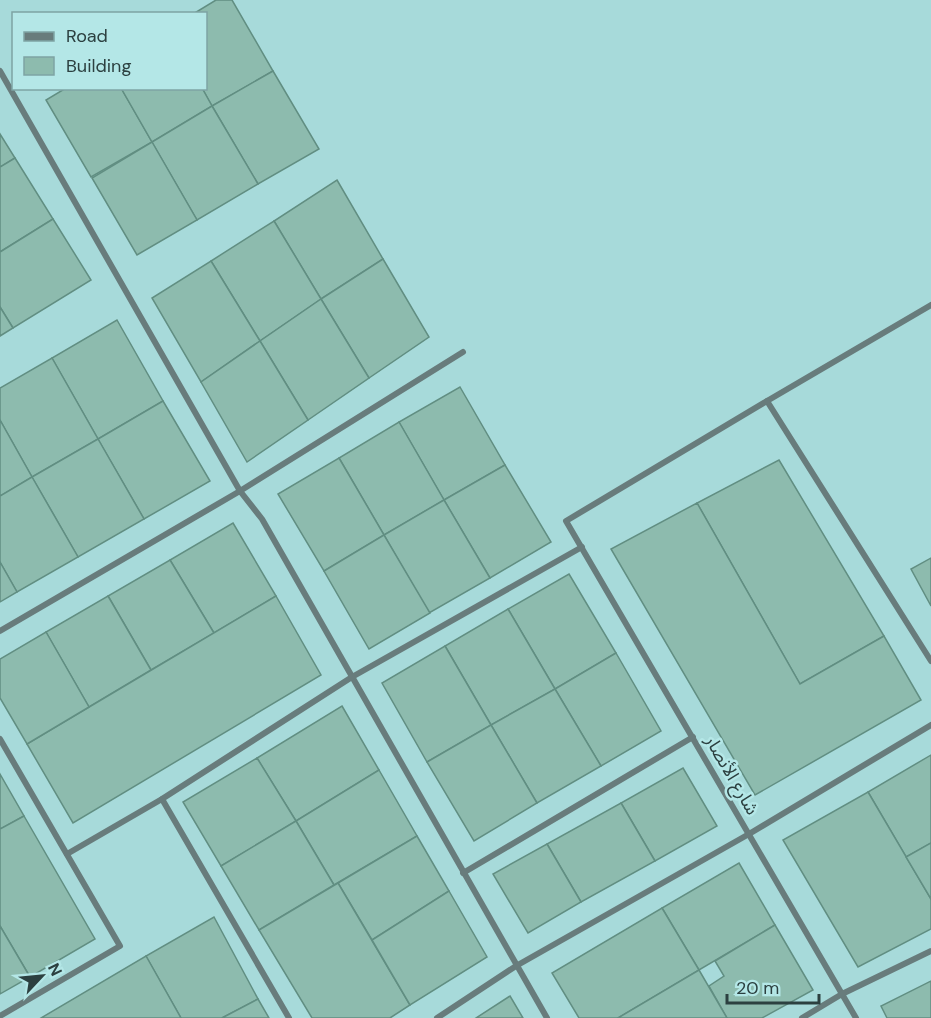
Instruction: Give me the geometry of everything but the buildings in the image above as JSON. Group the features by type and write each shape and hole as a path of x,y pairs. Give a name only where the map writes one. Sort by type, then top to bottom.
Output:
{"street":[{"path":"0,71 240,491 262,519 547,1018"},
{"path":"931,305 767,401 931,661"},
{"path":"0,631 240,491 462,352"},
{"name":"شارع الأنصار","path":"767,401 566,520 856,1018"},
{"path":"67,854 162,799 352,677 582,547"},
{"path":"436,1018 516,966 749,834 931,725"},
{"path":"463,873 693,737"},
{"path":"0,739 120,946 0,1016"},
{"path":"162,799 289,1018"},
{"path":"802,1018 842,994 931,951"}]}
